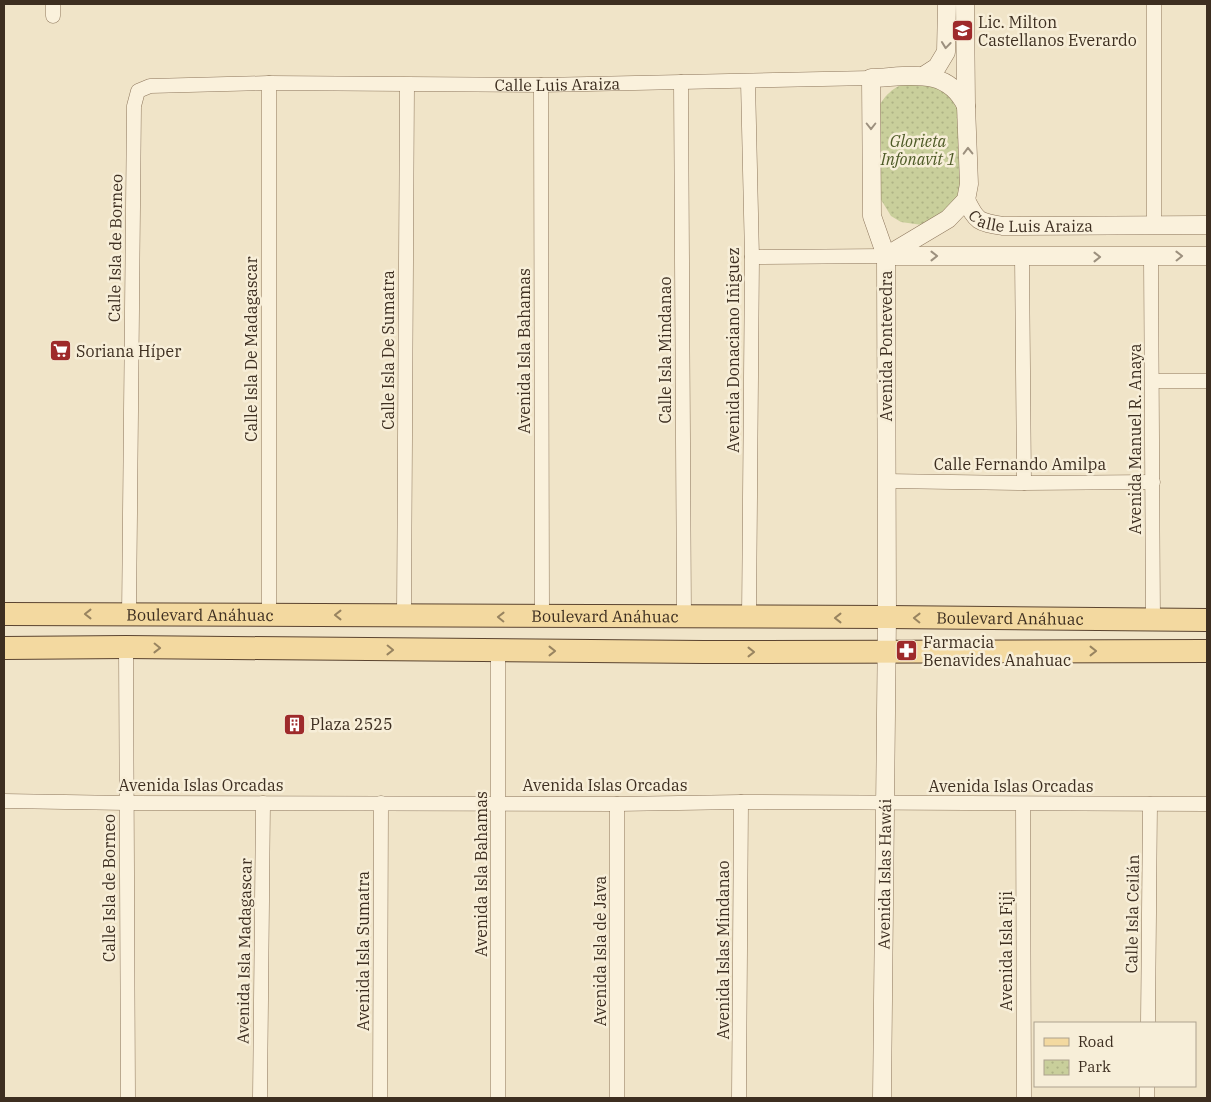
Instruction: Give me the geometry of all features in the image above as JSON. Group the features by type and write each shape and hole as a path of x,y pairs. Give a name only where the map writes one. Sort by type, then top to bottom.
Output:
{"main road":[{"name":"Boulevard Anáhuac","path":"4,614 1207,620"},
{"name":"Boulevard Anáhuac","path":"4,648 126,647 498,651 1207,651"}],"street":[{"path":"923,76 937,67 946,52 947,4"},
{"path":"965,4 969,184 966,200"},
{"path":"1154,4 1154,225"},
{"name":"Calle Luis Araiza","path":"138,92 150,86 269,83 542,86 923,76 942,80 949,84 960,95 966,106"},
{"name":"Avenida Pontevedra","path":"871,78 872,216 886,256 887,618"},
{"name":"Calle Isla Mindanao","path":"681,82 684,618"},
{"name":"Avenida Donaciano Iñiguez","path":"748,82 752,257 749,618"},
{"name":"Calle Isla De Madagascar","path":"269,83 269,615"},
{"name":"Calle Isla De Sumatra","path":"404,616 407,85"},
{"name":"Avenida Isla Bahamas","path":"542,86 542,617"},
{"name":"Calle Isla de Borneo","path":"129,615 134,106 138,92"},
{"name":"Calle Luis Araiza","path":"886,256 948,219 966,200 975,218 985,223 1002,226 1207,226"},
{"path":"1022,256 1024,483"},
{"name":"Calle Luis Araiza","path":"752,257 1207,256"},
{"name":"Avenida Manuel R. Anaya","path":"1151,257 1153,621"},
{"path":"1153,381 1207,381"},
{"name":"Calle Fernando Amilpa","path":"886,480 1024,483 1153,482"},
{"name":"Avenida Islas Hawái","path":"882,1098 887,618"},
{"name":"Calle Isla de Borneo","path":"126,647 128,1098"},
{"name":"Avenida Isla Bahamas","path":"498,651 498,1098"},
{"name":"Avenida Islas Orcadas","path":"4,801 126,803 617,804 741,802 1207,804"},
{"name":"Avenida Islas Mindanao","path":"739,1098 741,802"},
{"name":"Avenida Isla Madagascar","path":"260,1098 263,803"},
{"name":"Avenida Isla Sumatra","path":"380,1098 382,803"},
{"name":"Avenida Isla de Java","path":"617,804 617,1098"},
{"name":"Avenida Isla Fiji","path":"1023,804 1024,1098"},
{"name":"Calle Isla Ceilán","path":"1148,1022 1150,804"}],"green space":[{"name":"Glorieta Infonavit 1","path":"910,81 947,91 960,113 961,184 958,196 949,212 922,225 901,222 891,216 880,198 876,112 890,92"}],"place":[{"name":"Lic. Milton Castellanos Everardo","path":"962,31"},
{"name":"Soriana Híper","path":"60,351"},
{"name":"Farmacia Benavides Anahuac","path":"907,651"},
{"name":"Plaza 2525","path":"294,724"}]}
